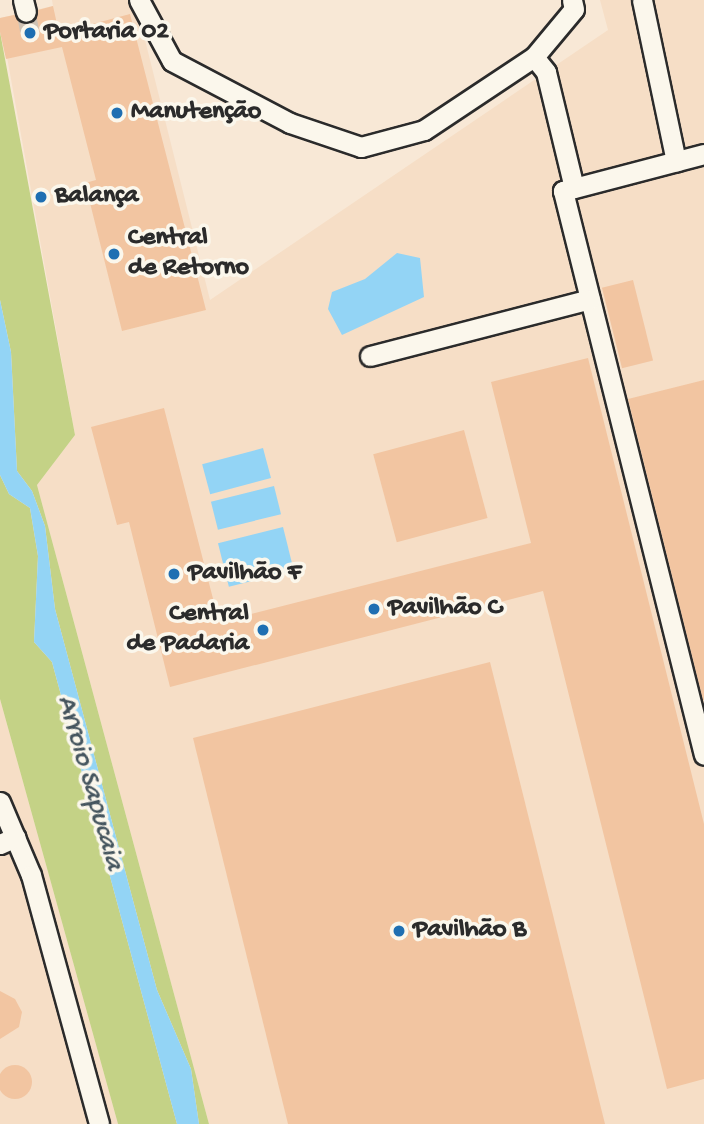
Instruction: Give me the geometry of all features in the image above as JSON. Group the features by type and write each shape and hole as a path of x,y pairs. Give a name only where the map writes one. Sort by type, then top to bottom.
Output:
{"lane":[{"path":"139,0 172,61 290,123 361,147 424,130 534,57 574,9 572,0"},
{"path":"642,0 676,161"},
{"path":"534,57 546,72 574,188"},
{"path":"704,154 563,191 704,755"},
{"path":"370,356 590,299"},
{"path":"0,802 8,841 99,1124"}],"shaded area":[{"path":"52,0 132,0 136,4 210,300 608,30 600,0 704,0 704,1124 209,1124 37,485 75,435 0,18 53,6"},
{"path":"0,699 118,1124 0,1124"}],"green space":[{"path":"0,32 75,435 37,485 209,1124 199,1124 191,1069 157,990 55,609 45,526 32,491 17,471 11,352 0,300"},
{"path":"0,475 9,494 30,508 38,556 34,642 52,662 177,1124 118,1124 0,699"}],"water":[{"path":"397,253 420,258 424,297 342,335 328,309 332,292 365,279"},
{"name":"Arroio Sapucaia","path":"0,300 11,352 17,471 32,491 45,526 55,609 157,990 191,1069 199,1124 177,1124 52,662 34,642 38,556 30,508 9,494 0,475"},
{"path":"263,448 271,478 210,494 202,464"},
{"path":"274,486 281,514 218,530 211,502"},
{"path":"283,527 294,571 229,587 218,543"}],"building":[{"name":"Manutenção","path":"53,6 59,33 130,14 206,310 122,331 85,183 96,180 62,47 6,59 0,32 0,18 14,15 28,24 38,10"},
{"path":"633,280 653,361 622,368 602,288"},
{"path":"588,358 704,824 704,1079 667,1089 543,591 170,687 129,522 117,525 91,427 164,408 219,622 531,543 491,382"},
{"path":"704,380 704,700 703,700 628,399"},
{"path":"464,430 488,518 397,542 373,454"},
{"name":"Pavilhão B","path":"490,662 605,1124 288,1124 193,738"},
{"path":"0,991 15,999 22,1012 19,1027 0,1039"},
{"path":"15,1065 27,1070 32,1082 27,1094 15,1099 3,1094 -2,1082 3,1070"}],"tunnel":[{"path":"26,12 30,32"}],"place":[{"name":"Portaria 02","path":"30,33"},
{"name":"Manutenção","path":"117,113"},
{"name":"Balança","path":"41,197"},
{"name":"Central de Retorno","path":"114,254"},
{"name":"Pavilhão F","path":"174,574"},
{"name":"Pavilhão C","path":"374,609"},
{"name":"Central de Padaria","path":"263,630"},
{"name":"Pavilhão B","path":"399,931"}]}
